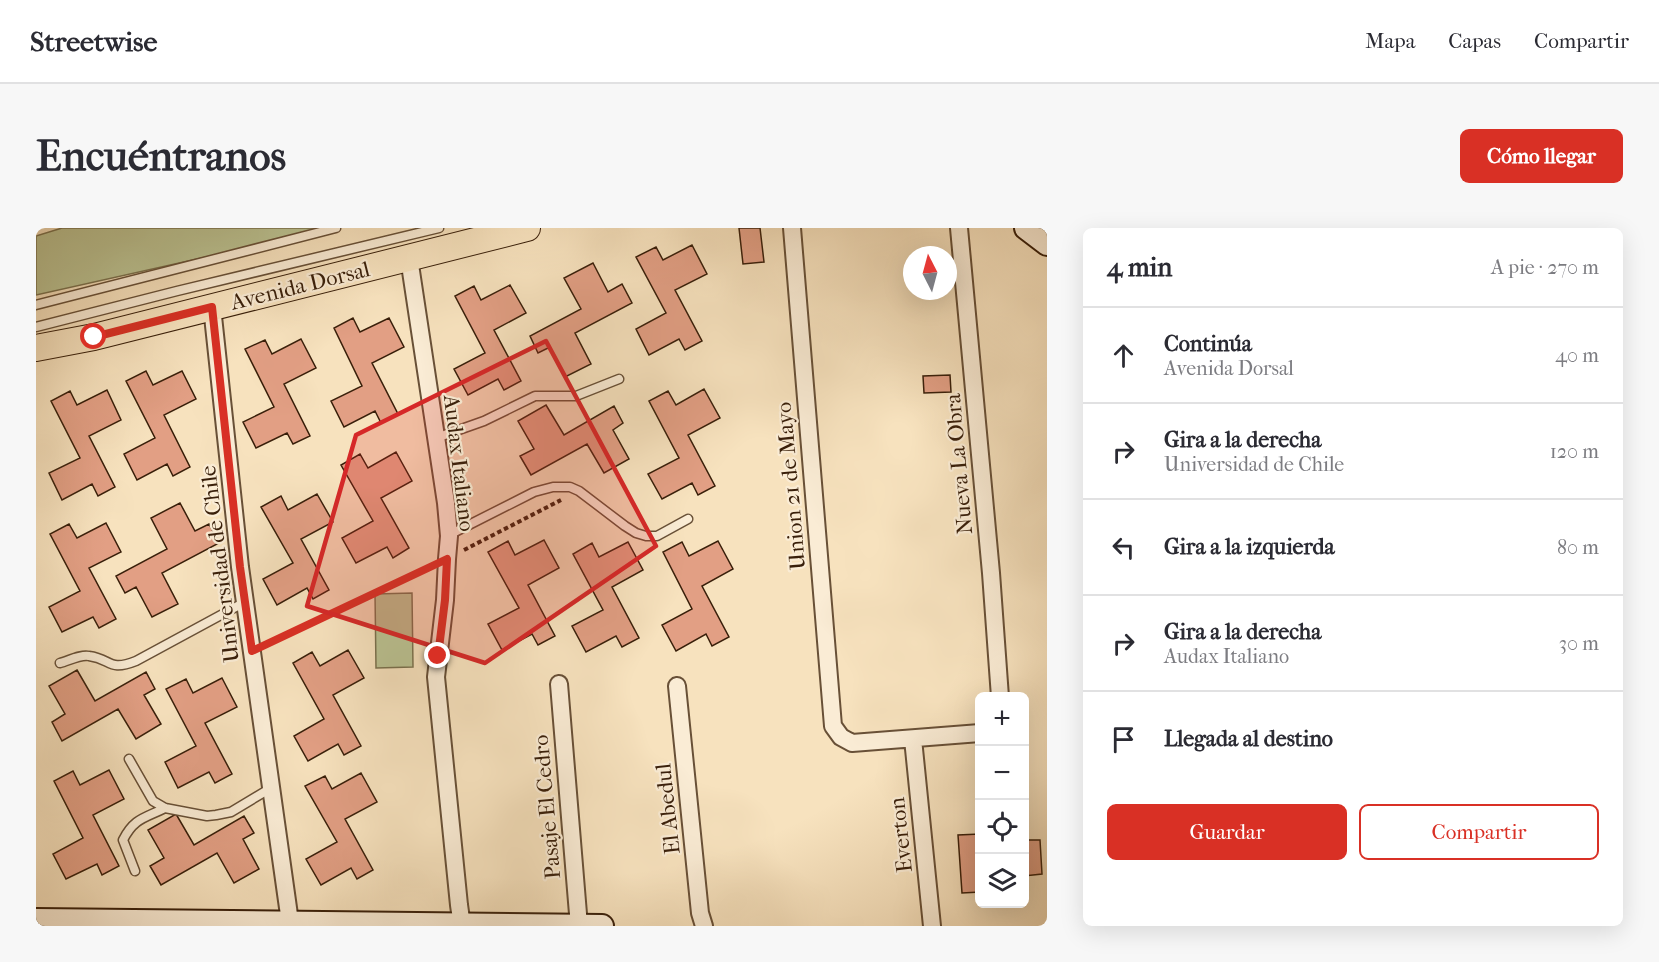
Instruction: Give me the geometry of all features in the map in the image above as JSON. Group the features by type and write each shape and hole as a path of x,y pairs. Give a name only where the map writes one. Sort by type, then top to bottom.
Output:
{"main road":[{"name":"Avenida Dorsal","path":"36,348 94,337 527,228"}],"street":[{"name":"Union 21 de Mayo","path":"792,228 832,720 836,733 852,743 913,739"},
{"name":"Nueva La Obra","path":"959,228 1000,692"},
{"path":"1026,228 1047,244"},
{"name":"Audax Italiano","path":"409,258 449,536 445,600 436,677 462,925"},
{"name":"Universidad de Chile","path":"212,307 245,602 290,922"},
{"name":"Pasaje El Cedro","path":"559,684 579,926"},
{"name":"El Abedul","path":"677,686 700,913 704,926"},
{"path":"913,739 975,733"},
{"name":"Everton","path":"913,739 932,926"},
{"path":"36,920 224,924 290,922 602,926"}],"lane":[{"path":"36,305 336,228"},
{"path":"36,327 439,228"},
{"path":"436,438 484,421 535,396 576,396 619,379"},
{"path":"449,536 534,492 553,487 570,487 579,491 636,534 657,536 688,519"},
{"path":"60,663 87,655 112,665 123,666 245,602"},
{"path":"129,759 153,801 165,808 207,816 216,815 231,812 271,788"},
{"path":"135,871 123,840 137,820 165,808"}],"path":[{"path":"252,651 447,559 579,491"}],"highlighted area":[{"path":"546,341 656,546 485,663 307,606 356,435"}],"green space":[{"path":"62,228 328,228 36,295 36,236"},
{"path":"412,593 413,667 376,668 375,594"}],"building":[{"path":"739,228 760,228 764,262 743,264"},
{"path":"692,245 707,274 675,290 702,341 685,350 679,339 649,355 636,329 666,313 636,257 656,247 663,260"},
{"path":"593,263 608,292 622,284 632,303 575,333 591,364 565,377 550,347 538,353 530,336 581,309 564,278"},
{"path":"510,285 526,313 494,330 521,381 504,390 498,379 468,395 454,369 485,353 455,296 474,286 481,300"},
{"path":"353,318 360,332 389,318 404,347 372,363 398,414 381,423 375,411 344,427 331,401 362,386 334,328"},
{"path":"301,339 316,368 284,384 310,436 293,444 287,433 256,448 243,422 274,407 245,349 265,340 272,354"},
{"path":"146,371 153,385 182,371 196,399 164,415 190,467 173,476 167,464 137,480 124,454 155,438 126,381"},
{"path":"950,375 951,392 924,393 923,376"},
{"path":"704,389 720,418 688,435 715,486 698,495 692,483 662,499 648,474 679,458 649,401 668,391 676,405"},
{"path":"107,390 121,420 89,436 115,487 98,496 92,484 62,500 49,473 80,458 51,401 70,391 77,405"},
{"path":"546,405 564,435 614,406 623,423 613,430 629,459 604,473 587,444 531,475 520,456 534,449 518,421"},
{"path":"396,452 412,481 381,498 409,548 393,558 387,547 356,563 342,538 373,521 341,465 360,454 368,468"},
{"path":"317,494 333,522 301,539 329,590 313,599 307,588 277,605 263,579 293,563 261,507 281,496 288,510"},
{"path":"180,503 195,531 209,524 219,543 162,573 178,604 152,617 136,587 125,593 116,576 167,549 151,518"},
{"path":"106,523 121,552 89,568 116,619 99,628 93,617 62,632 49,607 80,591 50,534 69,524 77,538"},
{"path":"544,540 559,568 528,585 555,636 538,645 532,634 502,650 488,624 519,608 488,552 508,541 515,555"},
{"path":"718,541 733,569 702,586 729,637 712,646 706,634 676,651 662,625 692,609 663,552 682,542 689,556"},
{"path":"628,542 643,570 612,587 639,638 622,647 616,636 586,652 572,626 603,610 573,554 592,543 599,557"},
{"path":"348,650 364,678 333,695 361,746 344,755 338,744 308,761 294,736 324,719 293,663 312,652 320,666"},
{"path":"77,670 95,701 146,672 155,689 144,695 161,724 136,739 118,709 62,741 52,722 65,714 49,686"},
{"path":"222,678 237,707 205,723 232,774 215,783 209,772 178,788 165,762 196,746 166,689 186,679 193,693"},
{"path":"109,770 124,799 93,815 119,866 102,875 97,864 66,879 53,854 83,838 54,781 73,771 80,785"},
{"path":"361,773 377,802 345,819 373,870 357,879 351,868 321,885 306,859 337,842 305,786 325,776 332,789"},
{"path":"176,814 194,845 244,816 254,833 243,839 259,869 234,883 217,853 161,885 150,866 164,858 148,830"},
{"path":"975,834 975,892 962,893 958,835"},
{"path":"1029,840 1040,840 1042,874 1029,875"}],"route":[{"path":"94,337 212,307 240,567 252,651 447,559 438,656"}]}
